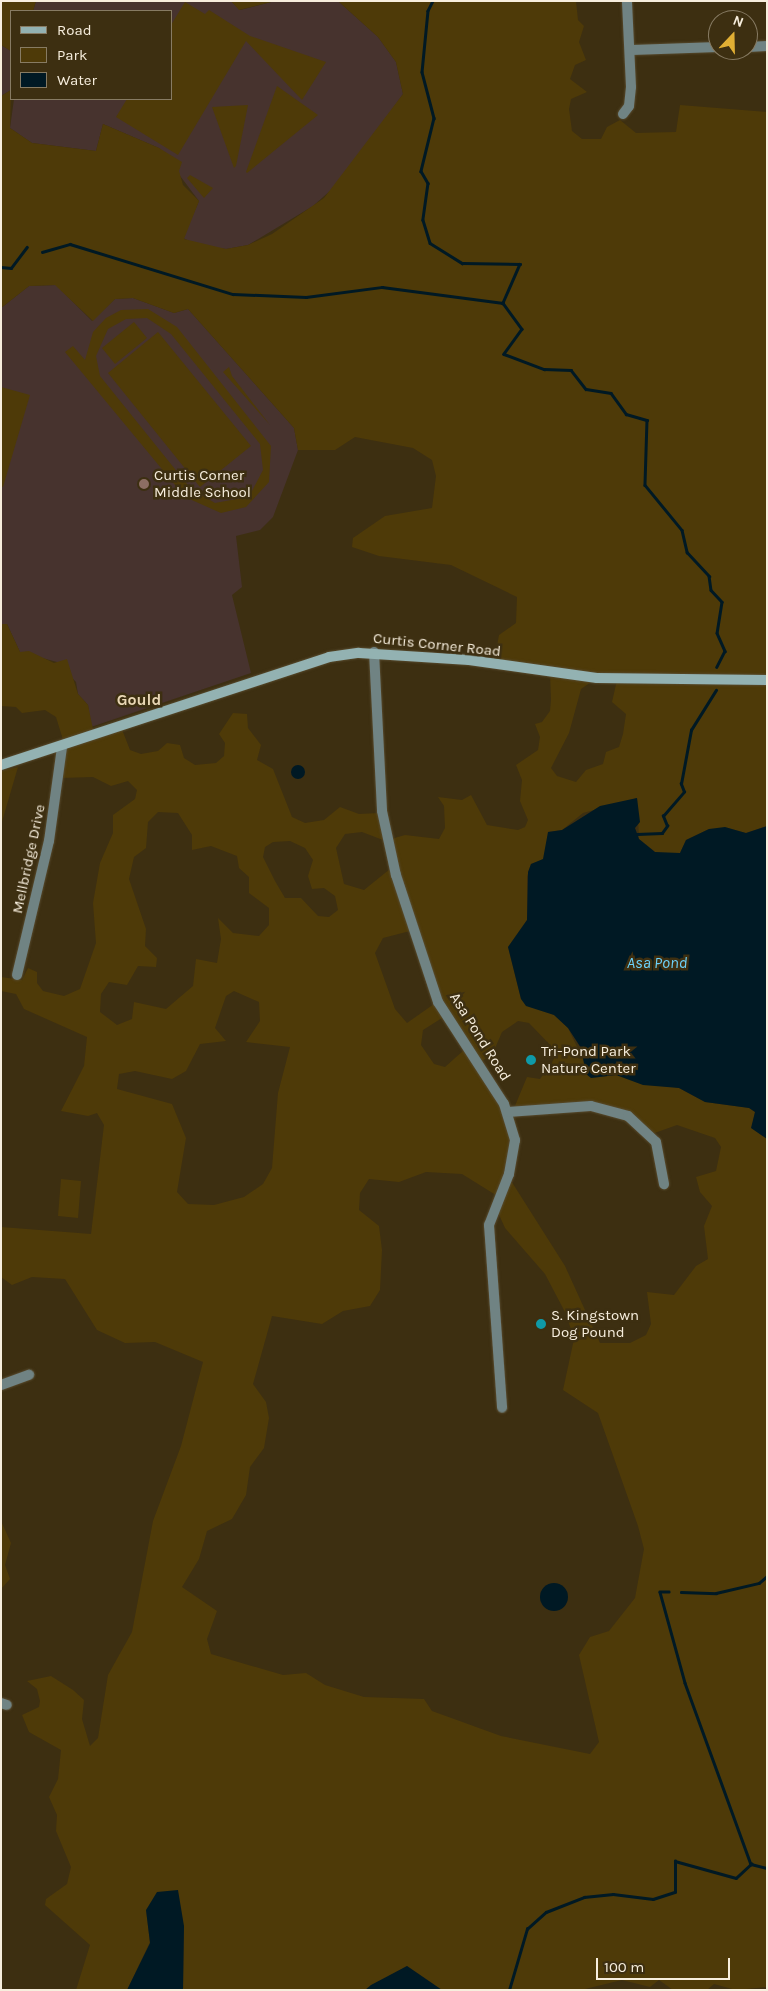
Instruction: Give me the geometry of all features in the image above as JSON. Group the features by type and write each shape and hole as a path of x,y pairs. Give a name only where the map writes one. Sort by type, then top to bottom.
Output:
{"street":[{"path":"623,114 629,106 632,50 627,1"},
{"path":"632,50 708,48"},
{"name":"Curtis Corner Road","path":"1,765 62,747 329,657 374,652 596,678 767,680"},
{"name":"Asa Pond Road","path":"374,652 382,812 396,875 438,1002 508,1112 514,1156 493,1212 489,1246 502,1408"},
{"name":"Mellbridge Drive","path":"17,975 49,842 62,747"},
{"path":"508,1112 591,1106 628,1116 656,1142 664,1184"},
{"path":"1,1385 29,1375"}],"shaded area":[{"path":"36,1 231,1 240,10 275,1 338,1 378,37 396,62 403,94 341,181 313,206 248,245 226,249 200,246 183,238 199,201 159,148 103,124 96,151 32,143 10,128 14,100 172,100 172,10 33,10"},
{"path":"1,45 10,50 10,91 1,96"},
{"name":"Curtis Corner Middle School","path":"56,285 92,321 115,299 133,298 174,313 188,309 294,428 298,450 273,517 260,530 236,536 242,587 232,595 251,673 91,727 88,705 78,694 76,682 57,662 20,652 7,624 1,624 1,308 29,286"}],"green space":[{"path":"1,1 36,1 33,10 10,10 10,50 1,45"},
{"path":"231,1 275,1 239,10"},
{"path":"338,1 576,1 578,20 584,26 579,42 586,60 575,65 570,79 587,92 571,99 569,109 572,131 582,139 601,139 607,127 620,120 636,133 676,132 680,105 767,112 767,826 746,833 709,829 686,840 680,853 670,854 655,852 639,839 637,798 583,813 562,830 548,832 548,849 543,860 531,864 527,877 527,920 508,947 521,999 554,1015 568,1028 592,1078 616,1075 679,1088 705,1102 750,1108 755,1112 752,1128 767,1139 767,1987 736,1990 714,1984 707,1990 673,1990 659,1980 650,1987 622,1980 581,1990 442,1990 407,1966 365,1990 183,1990 184,1926 146,1910 150,1942 127,1990 76,1990 90,1945 45,1905 46,1899 67,1884 71,1867 56,1831 57,1815 49,1797 58,1779 61,1750 29,1732 22,1715 39,1707 40,1701 37,1689 27,1681 51,1676 73,1690 84,1700 82,1719 90,1746 98,1738 108,1675 132,1632 153,1521 181,1446 203,1362 155,1342 125,1343 97,1330 65,1279 32,1277 12,1285 1,1277 1,1227 91,1234 104,1125 97,1113 88,1116 61,1111 84,1066 87,1037 24,1009 16,994 1,991 1,977 22,980 28,968 37,972 37,983 43,991 64,996 80,989 96,943 93,903 100,863 113,833 113,815 135,799 137,790 128,781 111,786 93,777 61,778 64,743 56,717 45,710 22,713 16,707 1,706 1,624 7,624 20,652 29,651 54,663 67,659 78,694 88,705 94,734 121,727 130,750 141,754 158,751 167,743 180,745 184,758 195,765 216,763 224,756 225,743 219,734 233,713 247,714 248,728 261,745 257,760 273,769 292,817 305,823 324,820 340,807 359,814 379,813 384,841 405,835 439,839 445,828 444,806 438,797 462,800 471,795 487,825 518,830 525,827 528,820 520,801 522,780 516,765 538,750 540,737 535,724 542,722 550,711 551,700 550,673 494,663 499,635 516,623 517,597 451,565 379,556 352,547 353,538 385,516 432,508 436,476 432,460 413,448 355,437 335,450 298,450 294,428 188,309 174,313 133,298 115,299 93,321 55,285 29,286 1,308 1,96 10,91 10,128 32,143 96,151 103,124 159,148 182,162 179,171 183,185 199,201 184,239 226,249 248,245 272,234 324,198 403,94 396,62 378,37","holes":["597,678 617,680 612,702 626,714 619,747 606,752 603,764 586,770 576,782 557,776 551,768 569,733 581,689","158,812 178,813 192,835 192,850 211,846 237,856 239,868 249,877 249,893 269,908 269,925 259,936 233,933 218,918 221,939 217,963 196,959 193,986 166,1009 134,1002 132,1019 117,1025 100,1012 101,994 109,982 127,985 138,966 156,967 157,958 145,946 146,929 129,879 134,857 146,848 148,822","362,832 383,840 390,869 364,890 344,884 336,848 345,834","290,841 305,848 313,860 308,876 312,889 324,888 335,896 338,910 329,917 318,916 301,898 285,898 263,857 265,847 273,842","410,931 434,1004 407,1023 395,1009 375,953 383,938","234,991 259,1002 260,1021 246,1042 290,1047 278,1093 272,1168 263,1184 244,1197 214,1205 188,1204 177,1192 186,1138 172,1104 117,1089 119,1074 135,1071 172,1079 186,1071 200,1044 226,1041 215,1028 226,996","442,1018 464,1050 445,1067 434,1064 421,1045 423,1030","518,1021 529,1023 553,1048 554,1059 540,1079 527,1077 512,1113 607,1110 649,1135 677,1125 715,1138 721,1147 716,1171 696,1177 700,1192 712,1206 704,1226 708,1259 696,1266 674,1295 647,1292 651,1324 646,1335 630,1343 600,1343 565,1266 508,1176 514,1138 500,1102 477,1065 493,1053 502,1032","426,1172 462,1174 499,1197 496,1208 505,1228 545,1274 566,1314 574,1339 563,1390 598,1413 638,1526 644,1549 635,1598 609,1631 590,1637 579,1655 599,1742 590,1754 501,1736 432,1711 424,1699 364,1697 325,1685 306,1673 283,1675 211,1654 207,1639 217,1611 182,1587 199,1559 207,1531 232,1519 246,1495 250,1467 264,1448 269,1418 266,1402 253,1384 272,1316 322,1324 343,1311 370,1306 380,1290 382,1250 379,1226 359,1210 360,1193 369,1179 399,1182"]},
{"path":"185,2 205,14 209,10 250,36 326,62 302,100 246,41 178,155 116,117 126,100 172,100 172,23"},
{"path":"277,86 318,115 247,173 246,172"},
{"path":"248,105 236,166 234,168 212,107"},
{"path":"190,175 213,188 204,198 187,178"},
{"path":"148,309 177,327 271,446 269,482 246,507 221,513 185,497 65,352 73,346 85,360 93,332 106,318 121,310","holes":["147,318 171,334 260,444 263,470 252,491 242,498 215,503 191,489 100,376 96,356 108,329 126,319"]},
{"path":"134,322 147,338 115,364 102,348"},
{"path":"158,332 251,446 200,487 108,373"},
{"path":"229,367 232,376 270,425 223,372"},
{"path":"1,387 30,395 3,487 1,486"},
{"path":"18,767 1,825 1,771"},
{"path":"61,1179 81,1181 78,1218 58,1216"},
{"path":"1,1521 11,1543 5,1565 10,1579 1,1589"}],"water":[{"path":"295,765 301,765 305,772 301,779 295,779 291,775 291,769"},
{"name":"Asa Pond","path":"637,798 640,822 635,828 639,839 655,852 680,853 686,840 709,829 725,827 746,833 767,826 767,1139 751,1128 755,1112 749,1108 705,1102 679,1088 643,1085 616,1075 591,1078 586,1074 581,1048 568,1028 554,1015 526,1006 521,999 508,947 527,920 528,872 531,864 543,859 548,832 562,830 600,806"},
{"path":"554,1583 564,1587 568,1597 564,1607 554,1611 544,1607 540,1597 544,1587"},
{"path":"178,1890 184,1926 183,1990 127,1990 150,1943 146,1910 157,1892"},
{"path":"407,1966 442,1990 365,1990 371,1985"}],"waterway":[{"path":"433,1 428,11 422,72 434,118 421,171 428,183 423,220 430,243 462,263 520,264 503,303"},
{"path":"42,252 70,244 233,294 306,297 382,287 503,303 522,329 504,354 544,369 571,370 586,389 611,393 626,414 647,420 645,485 682,530 687,552 709,576 711,590 722,602 717,633 725,651 717,667"},
{"path":"1,267 11,268 27,247"},
{"path":"637,834 662,833 667,826 663,816 684,792 681,784 691,730 716,690"},
{"path":"681,1592 716,1593 759,1583 767,1576"},
{"path":"669,1592 660,1592 685,1683 751,1864"},
{"path":"509,1990 527,1929 546,1912 584,1897 613,1894 653,1899 675,1892 675,1861 736,1878 751,1864 767,1868"}],"place":[{"name":"Curtis Corner Middle School","path":"144,484"},
{"name":"Tri-Pond Park Nature Center","path":"531,1060"},
{"name":"S. Kingstown Dog Pound","path":"541,1324"}],"district":[{"name":"Gould","path":"139,700"}]}
